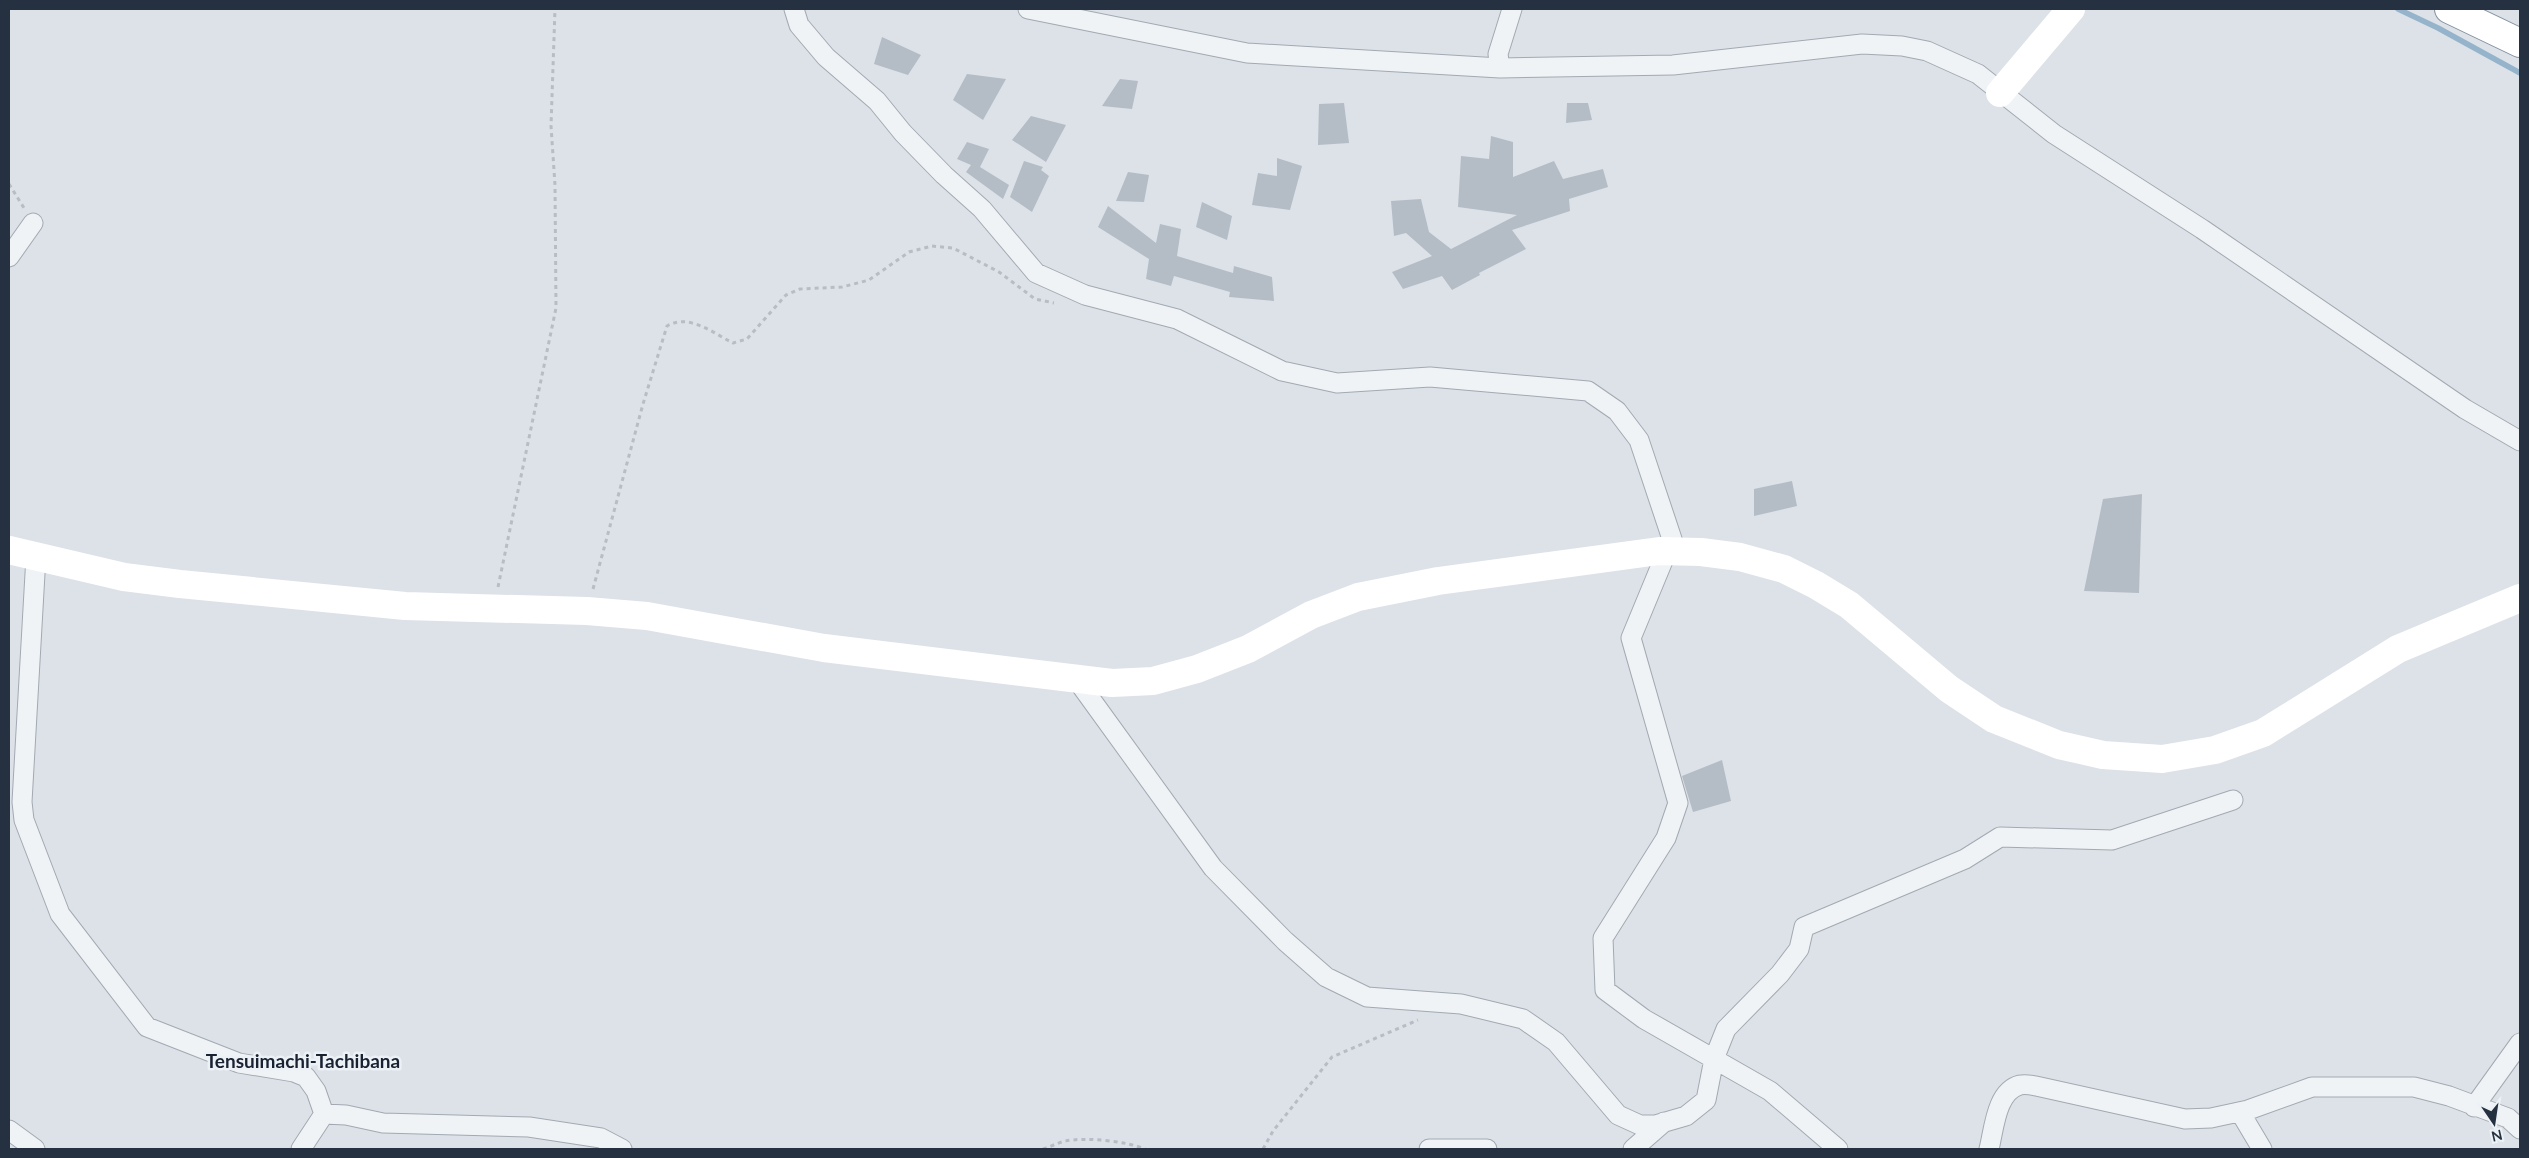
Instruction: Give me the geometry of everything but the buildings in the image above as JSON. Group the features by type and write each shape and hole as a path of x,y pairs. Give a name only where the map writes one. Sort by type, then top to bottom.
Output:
{"main road":[{"path":"2000,92 2071,9"},
{"path":"2449,9 2520,42"},
{"path":"9,550 124,577 180,584 405,606 587,611 647,616 824,648 1112,683 1153,680 1197,669 1248,649 1311,615 1358,597 1438,581 1672,551 1740,557 1784,569 1849,604 1949,689 1994,719 2059,745 2102,755 2162,759 2215,750 2263,733 2398,649 2520,598"}],"street":[{"path":"794,9 799,25 826,57 877,101 937,168 982,209 1036,273 1085,295 1177,319 1282,371 1337,382 1430,378 1588,391 1617,411 1639,440 1672,551 1631,638 1678,803 1666,838 1603,938 1606,990 1644,1020 1770,1091 1838,1149"},
{"path":"1028,9 1247,53 1500,68 1673,65 1862,44 1902,46 1927,52 1978,74 2054,134 2202,229 2465,409 2520,440"},
{"path":"1500,68 1498,54 1512,9"},
{"path":"9,257 33,223"},
{"path":"36,556 18,727 22,802 24,820 60,914 147,1027 238,1062 294,1072 306,1077 316,1091 324,1114"},
{"path":"1077,680 1220,876 1285,941 1326,977 1367,997 1461,1004 1523,1019 1556,1042 1618,1115 1640,1125 1664,1122 1686,1116 1706,1100 1714,1059 1726,1029 1780,974 1799,949 1804,927 1965,860 2000,837 2112,840 2233,800"},
{"path":"2474,1107 2520,1043"},
{"path":"1989,1149 2001,1100 2010,1090 2020,1085 2036,1086 2185,1119 2211,1118 2240,1112 2312,1087 2414,1088 2449,1096 2474,1107 2508,1118 2520,1129"},
{"path":"2240,1112 2262,1149"},
{"path":"301,1149 324,1114"},
{"path":"324,1114 346,1115 383,1123 529,1127 601,1138 622,1149"},
{"path":"1633,1149 1664,1122"},
{"path":"9,1130 35,1149"},
{"path":"1429,1149 1487,1149"}],"path":[{"path":"494,608 556,308 555,185 551,126 555,9"},
{"path":"9,184 33,223"},
{"path":"587,611 643,404 667,326 675,322 694,322 733,343 747,339 786,295 800,290 842,287 869,280 909,252 932,246 953,248 999,272 1035,298 1073,307 1085,295"},
{"path":"1263,1149 1332,1057 1426,1017"},
{"path":"1043,1149 1065,1141 1081,1140 1131,1143 1145,1149"}],"waterway":[{"path":"2398,9 2438,28 2520,73"}],"district":[{"name":"Tensuimachi-Tachibana","path":"303,1061"}]}
